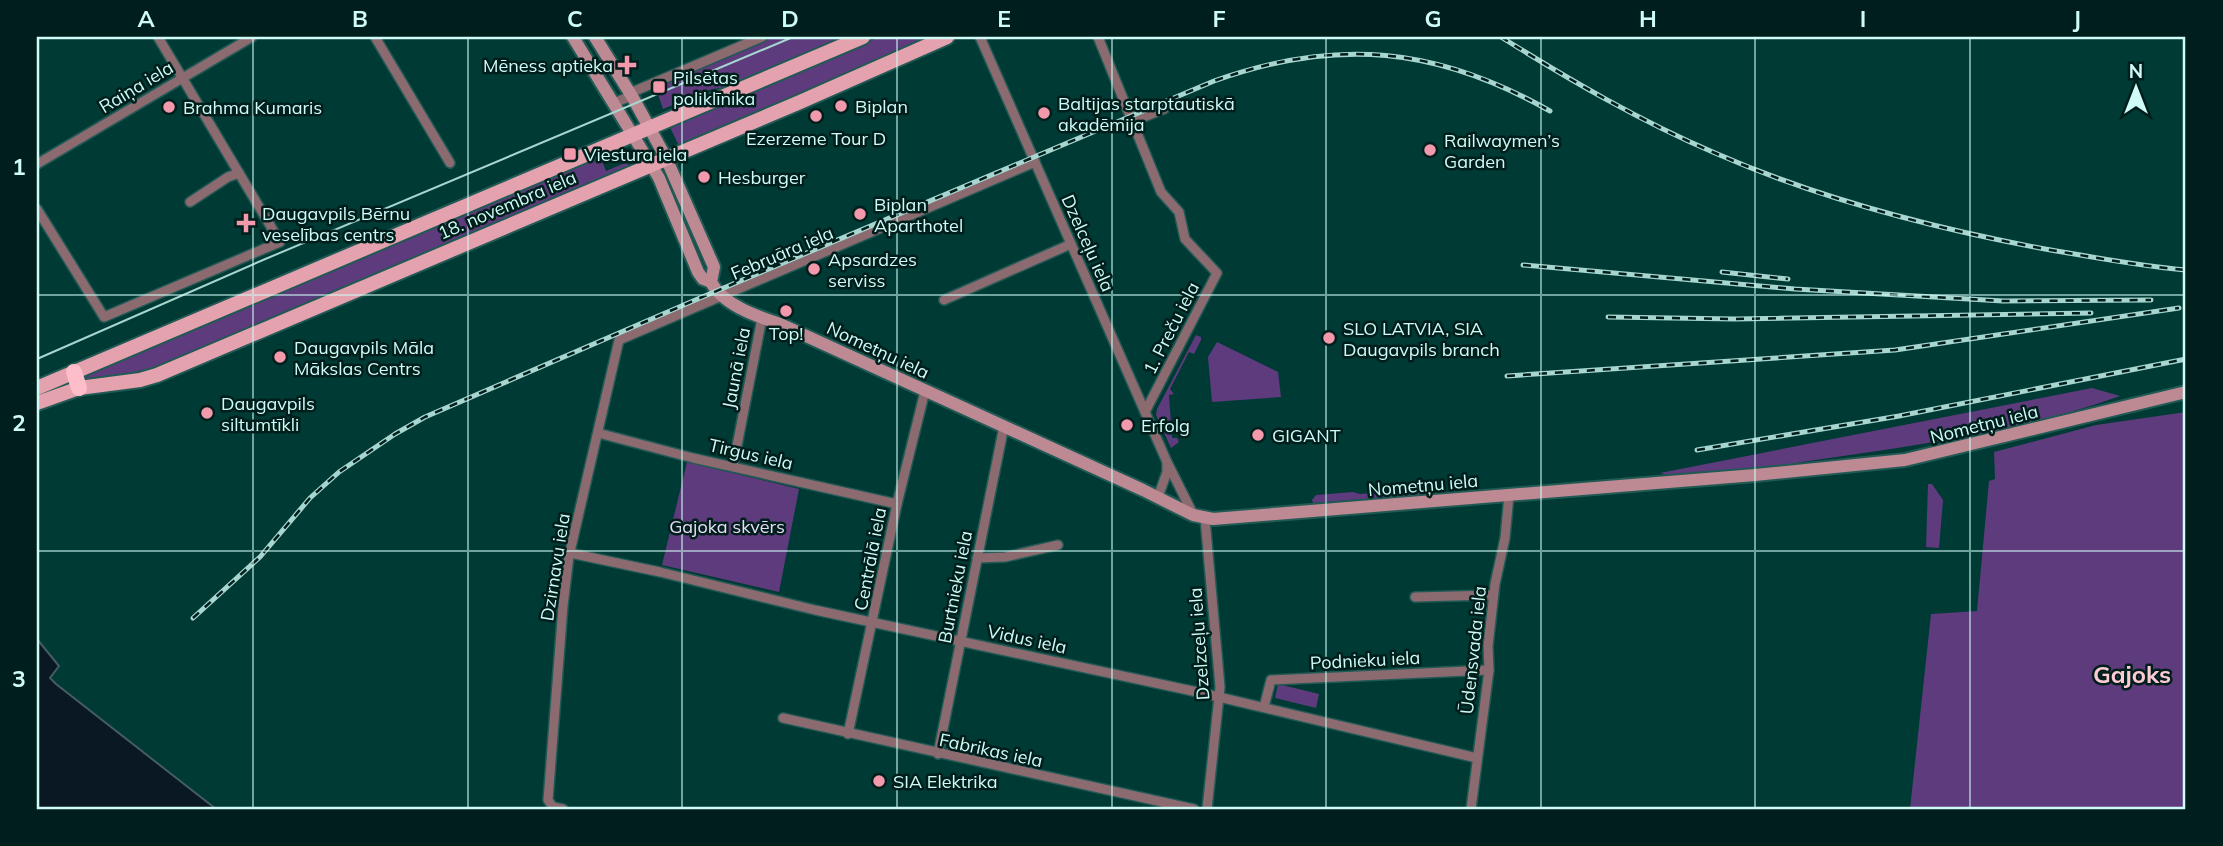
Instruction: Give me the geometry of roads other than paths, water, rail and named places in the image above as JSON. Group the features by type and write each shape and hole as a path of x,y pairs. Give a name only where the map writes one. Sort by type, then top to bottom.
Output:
{"main road":[{"name":"18. novembra iela","path":"37,403 76,380 650,127 863,37"},
{"name":"18. novembra iela","path":"37,388 76,380 140,380 157,375 947,37"}],"street":[{"path":"37,209 104,317 280,242 158,37"},
{"name":"Raiņa iela","path":"37,164 252,37"},
{"path":"375,37 450,163"},
{"path":"573,37 651,164"},
{"path":"595,37 666,158"},
{"path":"614,103 626,98 630,93 762,37"},
{"name":"Dzelceļu iela","path":"980,37 1167,462 1199,517"},
{"name":"1. Preču iela","path":"1098,37 1161,192 1179,212 1185,239 1217,273 1145,412"},
{"path":"1131,122 1164,109"},
{"name":"Nometņu iela","path":"666,158 713,267 711,282"},
{"name":"Februāra iela","path":"619,340 1035,162"},
{"name":"Nometņu iela","path":"651,164 698,272 703,279 711,282 721,296 762,318 1199,517 1341,510 1905,460 2186,392"},
{"path":"190,201 239,173"},
{"path":"944,300 1071,244"},
{"name":"Jaunā iela","path":"733,466 762,318"},
{"name":"Dzirnavu iela","path":"563,809 550,803 549,791 556,686 570,553 619,340"},
{"name":"Centrālā iela","path":"848,734 897,504 925,391"},
{"name":"Burtnieku iela","path":"938,754 1004,426"},
{"name":"Tirgus iela","path":"598,433 897,504"},
{"path":"1158,497 1167,472 1167,462"},
{"name":"Ūdensvada iela","path":"1471,809 1489,670 1488,646 1493,595 1505,538 1509,495"},
{"name":"Dzelzceļu iela","path":"1199,517 1220,697 1207,809"},
{"path":"977,558 1005,557 1058,545"},
{"name":"Vidus iela","path":"570,553 873,623 1220,697 1477,758"},
{"path":"1415,597 1493,595"},
{"name":"Podnieku iela","path":"1264,707 1271,680 1489,670"},
{"name":"Fabrikas iela","path":"783,718 1194,809"}],"water":[{"path":"37,639 59,666 50,678 56,684 216,809 37,809"}],"tram line":[{"path":"37,359 263,260 793,37"}],"railway":[{"path":"1501,37 1579,84 1660,127 1715,153 1836,198 1961,232 2098,258 2186,270"},
{"path":"193,618 260,557 310,498 339,472 425,417 1214,81 1259,67 1302,58 1345,54 1386,56 1426,62 1467,73 1550,111"},
{"path":"1523,265 1795,289 2003,301 2151,300"},
{"path":"1722,272 1788,279"},
{"path":"1507,376 1895,350 2179,308"},
{"path":"1608,317 1735,319 2091,313"},
{"path":"1697,450 1899,416 2186,359"}],"place":[{"name":"Mēness aptieka","path":"627,65"},
{"name":"Pilsētas poliklīnika","path":"659,87"},
{"name":"Biplan","path":"841,106"},
{"name":"Brahma Kumaris","path":"169,107"},
{"name":"Baltijas starptautiskā akadēmija","path":"1044,113"},
{"name":"Ezerzeme Tour D","path":"816,116"},
{"name":"Railwaymen’s Garden","path":"1430,150"},
{"name":"Viestura iela","path":"570,154"},
{"name":"Hesburger","path":"704,177"},
{"name":"Biplan Aparthotel","path":"860,214"},
{"name":"Daugavpils Bērnu veselības centrs","path":"246,223"},
{"name":"Apsardzes serviss","path":"814,269"},
{"name":"Top!","path":"786,311"},
{"name":"SLO LATVIA, SIA Daugavpils branch","path":"1329,338"},
{"name":"Daugavpils Māla Mākslas Centrs","path":"280,357"},
{"name":"Daugavpils siltumtīkli","path":"207,413"},
{"name":"Erfolg","path":"1127,425"},
{"name":"GIGANT","path":"1258,435"},
{"name":"SIA Elektrika","path":"879,781"}],"district":[{"name":"Gajoks","path":"2132,674"}],"park label":[{"name":"Gajoka skvērs","path":"727,526"}]}
